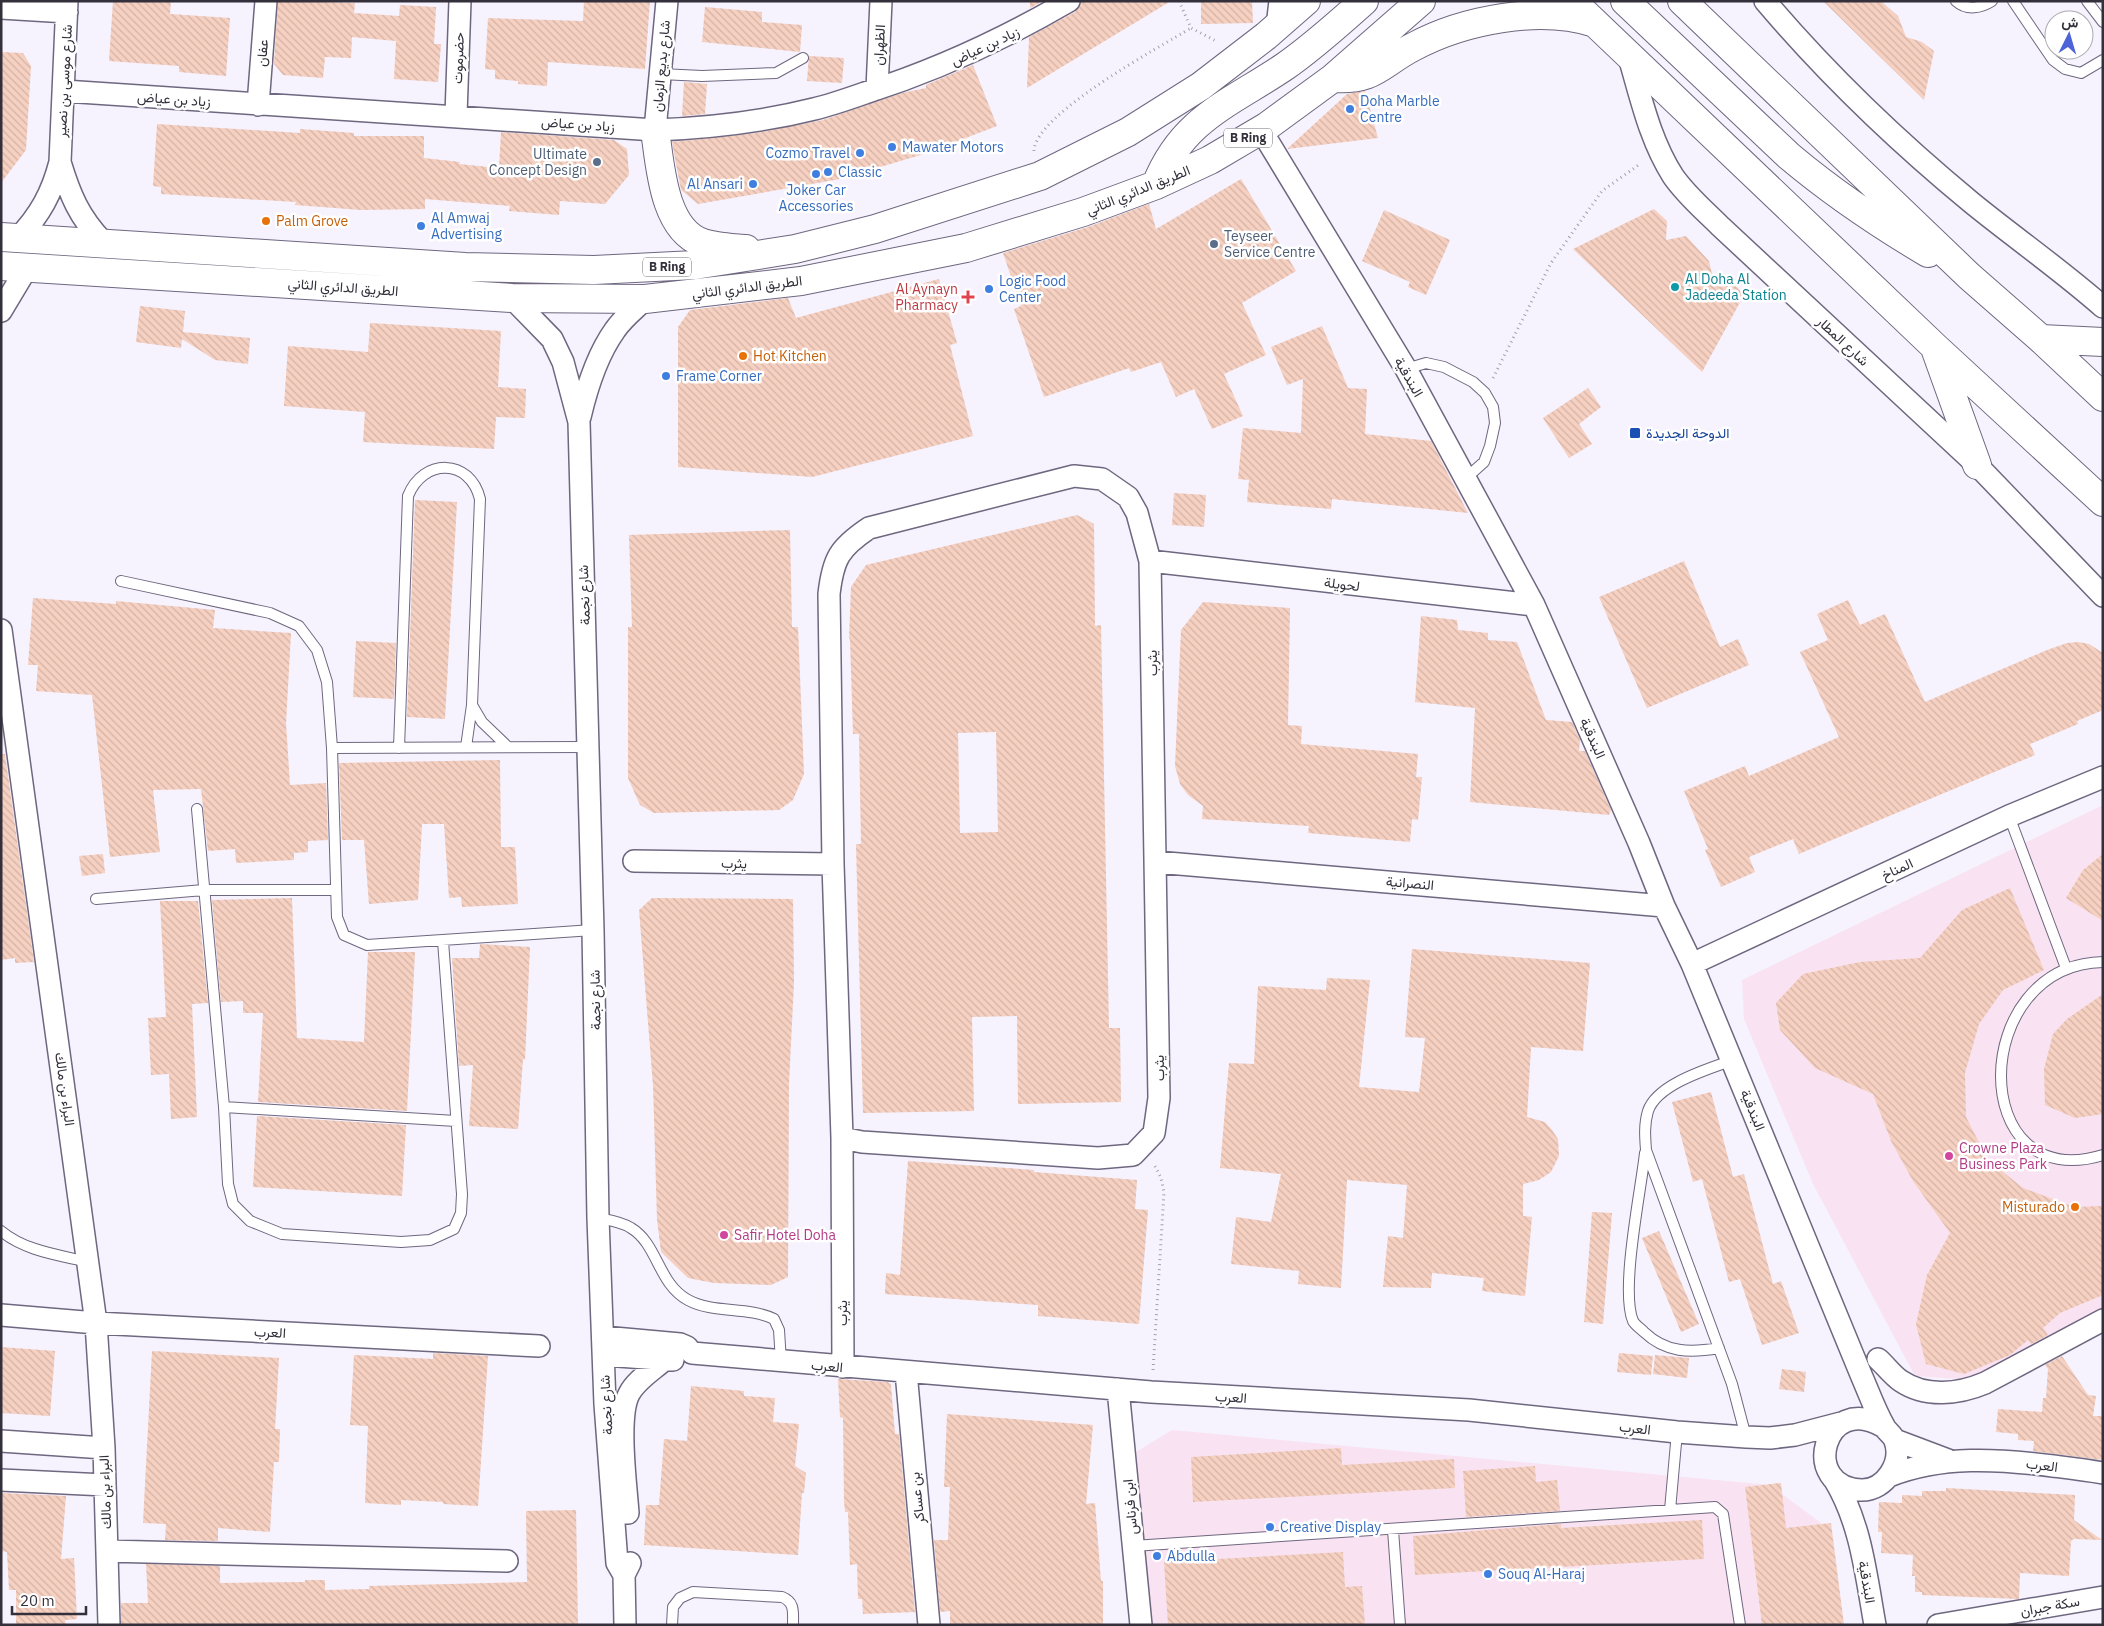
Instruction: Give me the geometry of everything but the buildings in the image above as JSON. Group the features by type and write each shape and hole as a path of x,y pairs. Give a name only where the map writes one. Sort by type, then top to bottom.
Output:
{"main road":[{"name":"الطريق الدائري الثاني","path":"10,238 103,242 465,267 594,270 695,266 795,249 875,229 1040,176 1128,132 1201,86 1242,55 1279,14 1306,1"},
{"path":"1156,185 1164,165 1190,130 1206,116 1286,66 1328,34 1364,1"},
{"name":"الطريق الدائري الثاني","path":"1,266 28,266 512,298 645,299 801,281 957,250 1084,212 1156,185 1218,155 1261,130 1333,78 1421,1"},
{"name":"شارع المطار","path":"1572,1 1935,347 2103,502"},
{"path":"1625,1 1789,156 1818,180 1858,211 1969,276"},
{"path":"1691,7 1969,276 2103,397"},
{"path":"1333,78 1351,80 1368,76 1410,48 1432,37 1458,28 1509,18 1539,15 1576,18 1595,23"},
{"path":"655,130 661,182 672,211 684,230 702,242 745,249 795,249"},
{"path":"2041,339 2103,342"},
{"path":"1935,347 1977,465"}],"street":[{"name":"عفان","path":"258,105 266,1"},
{"name":"حضرموت","path":"456,115 460,1"},
{"name":"شارع بديع الزمان","path":"655,130 667,1"},
{"name":"الظهران","path":"877,89 881,1"},
{"name":"زياد بن عياض","path":"64,91 258,105 456,115 655,130 705,128 815,109 877,89 941,66 1012,34 1070,1"},
{"path":"1765,1 1865,108 1972,203 2069,276 2103,307"},
{"path":"1,8 67,7"},
{"name":"شارع موسى بن نصير","path":"10,238 34,221 47,201 54,185 60,162 67,7"},
{"name":"شارع المطار","path":"1629,57 1659,151 1684,190 1720,226 1977,465 2103,596"},
{"name":"البندقية","path":"1261,130 1406,369 1534,605 1639,843 1664,906 1692,964 1862,1377 1890,1434"},
{"name":"شارع موسى بن نصير","path":"60,162 74,204 86,225 103,242"},
{"path":"1,311 28,266"},
{"name":"شارع نجمة","path":"512,298 552,339 563,362 578,422 593,930 598,1218 604,1346 615,1404 617,1563 624,1575 625,1625"},
{"name":"شارع نجمة","path":"578,422 585,395 602,351 616,329 645,299"},
{"name":"يثرب","path":"843,1367 842,1138 833,864 829,594 837,555 852,539 869,528 1074,476 1102,479 1128,497 1137,513 1150,561 1159,1098 1154,1133 1144,1146"},
{"name":"لحويلة","path":"1150,561 1534,605"},
{"name":"البراء بن مالك","path":"1,630 9,740 96,1323 104,1448 109,1625"},
{"name":"المناخ","path":"1692,964 2010,816 2103,777"},
{"name":"يثرب","path":"634,861 833,864"},
{"name":"النصرانية","path":"1156,862 1664,906"},
{"path":"842,1138 862,1142 1098,1158 1133,1155 1144,1146"},
{"name":"العرب","path":"1,1315 96,1323 539,1346"},
{"path":"1878,1359 1901,1381 1934,1392 1968,1390 1985,1383 2103,1320"},
{"name":"العرب","path":"604,1346 680,1344 687,1347 692,1353 781,1362 1151,1392 1469,1410 1677,1432 1746,1437 1770,1438 1809,1433 1847,1421"},
{"name":"العرب","path":"604,1346 664,1360 685,1360 692,1353"},
{"name":"شارع نجمة","path":"615,1404 664,1360"},
{"name":"بن عساكر","path":"906,1372 929,1625"},
{"path":"1847,1421 1862,1418 1874,1421 1890,1434 1896,1460 1883,1481 1866,1490 1854,1490 1843,1486 1834,1479 1824,1459 1828,1438 1847,1421 1859,1397 1862,1377"},
{"name":"ابن فرناس","path":"1118,1389 1141,1625"},
{"name":"العرب","path":"1890,1434 1951,1460"},
{"name":"العرب","path":"1770,1438 1810,1450 1824,1459"},
{"path":"1,1441 104,1448"},
{"name":"العرب","path":"1883,1481 1906,1469 1951,1460 2016,1462 2103,1473"},
{"name":"البندقية","path":"1834,1479 1844,1495 1859,1538 1875,1625"},
{"path":"1,1480 105,1485"},
{"name":"البندقية","path":"1859,1538 1871,1495 1883,1481"},
{"path":"107,1551 507,1561"},
{"name":"سكة جبران","path":"1938,1625 2103,1597"}],"lane":[{"path":"1956,1 1967,7 1978,7 1992,1"},
{"path":"2013,1 2053,60 2065,70 2081,73 2103,60"},
{"path":"2087,1 2103,22"},
{"path":"661,74 702,76 776,73 803,58"},
{"path":"1406,369 1426,363 1444,367 1473,382 1485,393 1493,407 1495,423 1484,462 1465,479"},
{"path":"398,748 408,496 418,478 435,469 458,470 470,478 477,488 480,498 472,705 466,747"},
{"path":"121,580 270,613 299,626 317,650 327,682 332,748 337,917 344,935 368,945 444,942 593,930"},
{"path":"472,705 491,732 508,747"},
{"path":"332,748 588,747"},
{"path":"197,809 224,1107 228,1184 233,1204 250,1221 282,1234 401,1242 430,1240 454,1228 460,1214 462,1194 444,942"},
{"path":"2010,816 2066,968"},
{"path":"96,899 204,890 336,890"},
{"path":"2103,962 2087,962 2066,968 2045,981 2027,998 2012,1020 2004,1043 2001,1062 2003,1096 2007,1116 2014,1130 2028,1145 2043,1156 2065,1162 2103,1155"},
{"path":"1718,1348 1698,1352 1671,1350 1652,1340 1634,1322 1629,1303 1628,1280 1646,1150 1645,1125 1649,1109 1656,1097 1689,1076 1732,1060"},
{"path":"224,1107 456,1121"},
{"path":"1646,1150 1732,1384 1746,1437"},
{"path":"598,1218 631,1228 642,1237 666,1281 688,1301 709,1307 750,1311 774,1319 779,1330 781,1362"},
{"path":"1,1232 9,1238 35,1249 88,1262"},
{"path":"1670,1510 1677,1432"},
{"path":"1133,1546 1715,1508 1722,1511 1740,1625"},
{"path":"1393,1530 1400,1625"},
{"path":"672,1625 673,1607 680,1598 693,1592 782,1597 789,1600 793,1605 794,1625"}],"path":[{"path":"1179,1 1192,28 1242,55"},
{"path":"1040,176 1033,159 1034,147 1044,129 1074,101 1192,28"},
{"path":"1485,393 1551,263 1602,191 1659,151"},
{"path":"1144,1146 1161,1178 1164,1192 1151,1392"}],"shaded area":[{"path":"2103,805 2103,1307 1973,1380 1915,1376 1813,1184 1744,1019 1742,980"},
{"name":"Souq Al-Haraj","path":"1172,1430 1770,1485 1821,1523 1838,1625 1152,1625 1136,1452"}],"place":[{"name":"Doha Marble Centre","path":"1350,109"},
{"name":"Mawater Motors","path":"892,147"},
{"name":"Cozmo Travel","path":"860,153"},
{"name":"Ultimate Concept Design","path":"597,162"},
{"name":"Classic","path":"828,172"},
{"name":"Joker Car Accessories","path":"816,174"},
{"name":"Al Ansari","path":"753,184"},
{"name":"Palm Grove","path":"266,221"},
{"name":"Al Amwaj Advertising","path":"421,226"},
{"name":"Teyseer Service Centre","path":"1214,244"},
{"name":"Al Doha Al Jadeeda Station","path":"1675,287"},
{"name":"Logic Food Center","path":"989,289"},
{"name":"Al Aynayn Pharmacy","path":"968,297"},
{"name":"Hot Kitchen","path":"743,356"},
{"name":"Frame Corner","path":"666,376"},
{"name":"الدوحة الجديدة","path":"1635,433"},
{"name":"Crowne Plaza Business Park","path":"1949,1156"},
{"name":"Misturado","path":"2075,1207"},
{"name":"Safir Hotel Doha","path":"724,1235"},
{"name":"Creative Display","path":"1270,1527"},
{"name":"Abdulla","path":"1157,1556"},
{"name":"Souq Al-Haraj","path":"1488,1574"}]}
